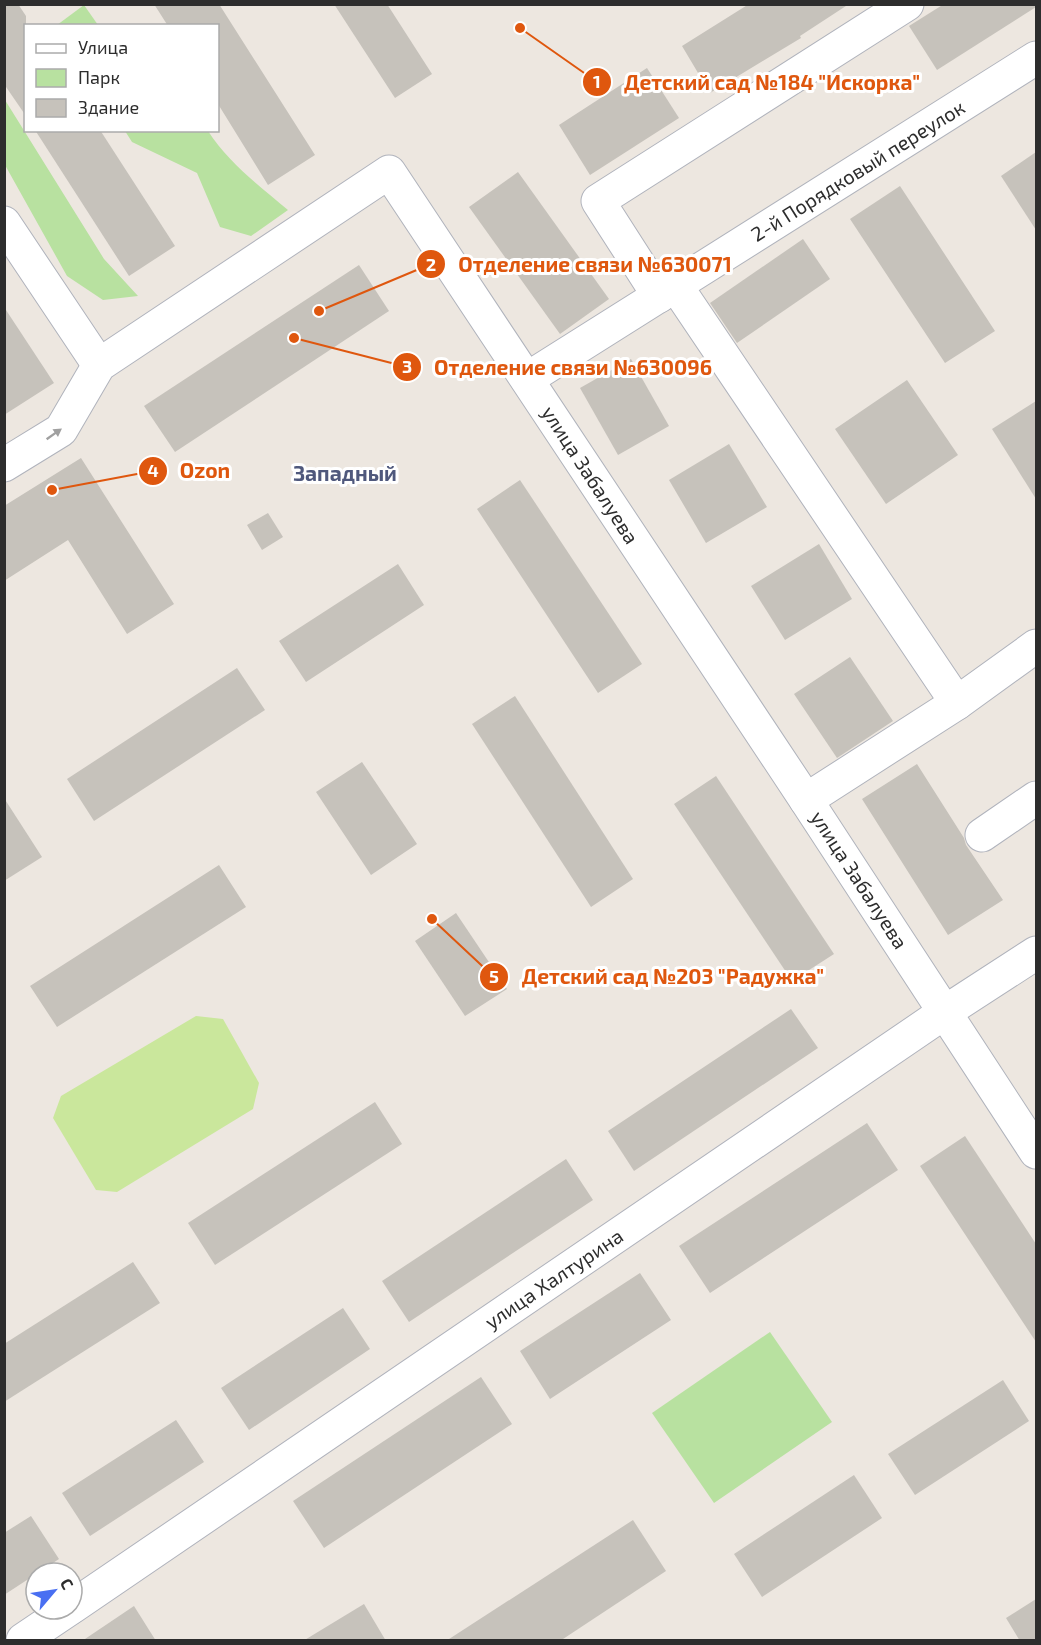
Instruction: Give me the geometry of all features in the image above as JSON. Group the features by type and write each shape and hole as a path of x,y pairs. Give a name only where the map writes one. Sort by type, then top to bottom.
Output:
{"street":[{"path":"907,4 598,201 667,291 957,703"},
{"name":"2-й Порядковый переулок","path":"527,379 1036,58"},
{"name":"улица Забалуева","path":"99,365 389,172 806,800 1036,1152"},
{"path":"4,223 99,365 61,430 4,465"},
{"path":"806,800 957,703 1036,646"},
{"path":"982,835 1036,798"},
{"name":"улица Халтурина","path":"84,1598 945,1012 1036,953"},
{"name":"улица Халтурина","path":"23,1641 51,1621"}],"green space":[{"path":"84,5 97,24 58,24"},
{"path":"5,100 104,259 138,296 103,300 67,276 5,165"},
{"path":"126,132 209,132 234,163 288,210 251,236 220,227 197,173 132,142"},
{"path":"196,1016 223,1019 259,1083 253,1109 117,1192 96,1190 53,1118 61,1096"},
{"path":"770,1332 832,1422 714,1503 652,1413"}],"building":[{"path":"4,4 18,4 26,16 26,24 24,24 24,113 4,84"},
{"path":"154,4 219,4 315,155 268,185 219,106 219,24 167,24"},
{"path":"334,4 387,4 432,74 395,98"},
{"path":"749,4 849,4 800,36 801,38 710,93 682,46"},
{"path":"944,4 1036,4 1036,7 937,70 909,26"},
{"path":"647,68 679,118 590,175 559,125"},
{"path":"36,132 101,132 175,246 129,276"},
{"path":"1036,152 1036,230 1001,176"},
{"path":"518,172 609,299 560,334 469,207"},
{"path":"900,186 995,331 945,363 850,219"},
{"path":"803,239 830,279 737,343 710,303"},
{"path":"359,265 389,311 175,452 144,406"},
{"path":"4,307 54,383 4,415"},
{"path":"631,359 669,426 618,455 580,388"},
{"path":"907,380 958,455 886,504 835,429"},
{"path":"1036,401 1036,499 992,429"},
{"path":"729,444 767,507 706,543 669,480"},
{"path":"81,458 174,604 127,634 68,540 4,581 4,506"},
{"path":"520,480 642,664 598,693 477,509"},
{"path":"268,513 283,537 262,550 247,525"},
{"path":"819,544 852,599 785,640 751,586"},
{"path":"398,564 424,605 306,682 279,641"},
{"path":"850,657 893,721 837,758 794,694"},
{"path":"237,668 265,710 94,821 67,779"},
{"path":"515,696 633,879 591,907 472,724"},
{"path":"362,762 417,844 371,875 316,792"},
{"path":"917,764 964,838 966,845 1003,900 948,935 862,799"},
{"path":"716,776 834,954 792,981 674,804"},
{"path":"4,798 42,857 4,881"},
{"path":"219,865 246,907 57,1027 30,986"},
{"path":"456,913 507,989 465,1016 415,941"},
{"path":"791,1009 818,1048 634,1171 608,1131"},
{"path":"375,1102 402,1144 215,1265 188,1223"},
{"path":"867,1123 898,1170 710,1293 679,1246"},
{"path":"965,1136 1036,1244 1036,1342 920,1166"},
{"path":"566,1159 593,1200 409,1322 382,1281"},
{"path":"133,1262 160,1303 4,1402 4,1344"},
{"path":"640,1273 671,1320 550,1399 520,1351"},
{"path":"343,1308 370,1349 249,1430 221,1388"},
{"path":"481,1377 512,1424 324,1548 293,1501"},
{"path":"1003,1380 1029,1421 915,1495 888,1454"},
{"path":"176,1420 204,1462 90,1536 62,1493"},
{"path":"854,1475 882,1518 762,1597 734,1554"},
{"path":"31,1516 59,1559 56,1561 24,1561 24,1582 4,1595 4,1533"},
{"path":"633,1520 666,1571 560,1641 446,1641"},
{"path":"1036,1599 1036,1641 1020,1641 1006,1618"},
{"path":"364,1604 386,1641 303,1641"},
{"path":"134,1606 156,1641 82,1641"}],"place":[{"name":"Детский сад №184 \"Искорка\"","path":"520,28"},
{"name":"Отделение связи №630071","path":"319,311"},
{"name":"Отделение связи №630096","path":"294,338"},
{"name":"Ozon","path":"52,490"},
{"name":"Детский сад №203 \"Радужка\"","path":"432,919"}],"district":[{"name":"Западный","path":"345,474"}]}
